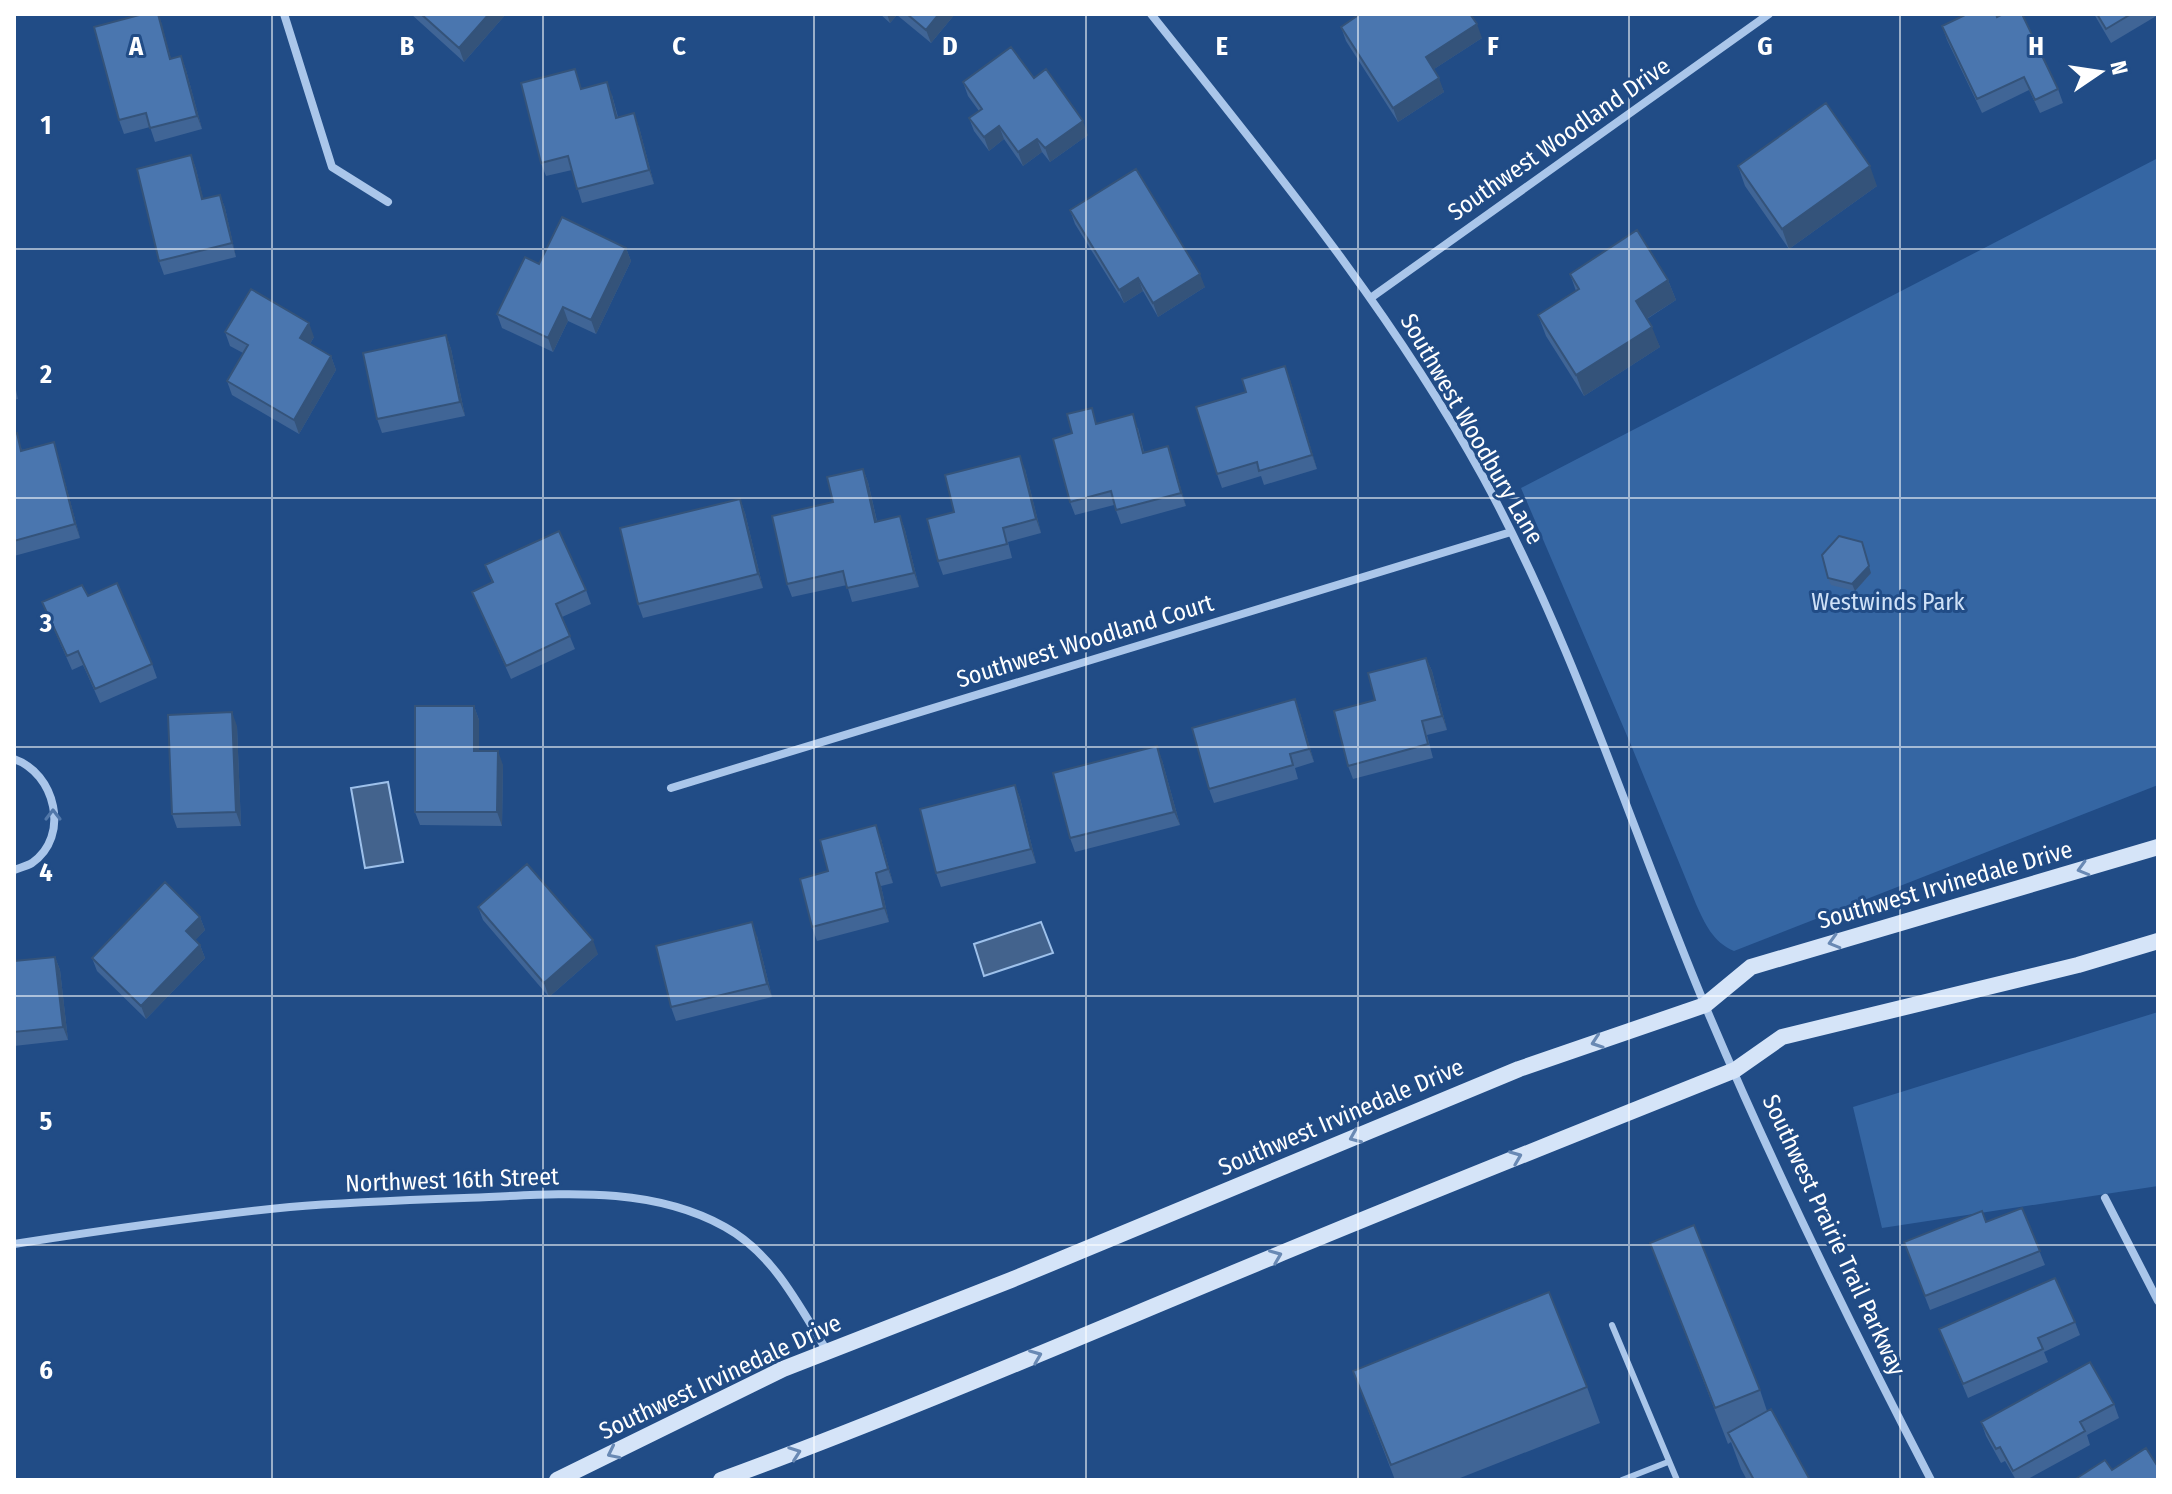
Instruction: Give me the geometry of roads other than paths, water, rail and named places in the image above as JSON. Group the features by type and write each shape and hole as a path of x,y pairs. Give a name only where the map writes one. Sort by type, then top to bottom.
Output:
{"main road":[{"name":"Southwest Irvinedale Drive","path":"557,1480 783,1369 1011,1280 1519,1069 1705,1005 1751,967 2158,847"},
{"path":"721,1480 825,1442 1735,1070 1782,1037 2078,965 2158,941"}],"street":[{"path":"284,14 332,167 388,202"},
{"name":"Southwest Woodbury Lane","path":"1151,14 1372,297 1483,477 1565,653 1705,1005"},
{"name":"Southwest Woodland Drive","path":"1372,297 1769,14"},
{"name":"Southwest Woodland Court","path":"671,788 1511,532"},
{"path":"14,759 33,769 43,780 54,803 54,823 48,846 32,863 14,870"},
{"name":"Southwest Prairie Trail Parkway","path":"1705,1005 1841,1306 1931,1480"},
{"name":"Northwest 16th Street","path":"14,1244 290,1207 569,1194 637,1197 692,1211 727,1228 748,1243 781,1276 827,1351"},
{"path":"2105,1198 2158,1301"}],"lane":[{"path":"1612,1325 1677,1480"},
{"path":"1622,1480 1668,1462"}],"park label":[{"name":"Westwinds Park","path":"1888,602"}]}
